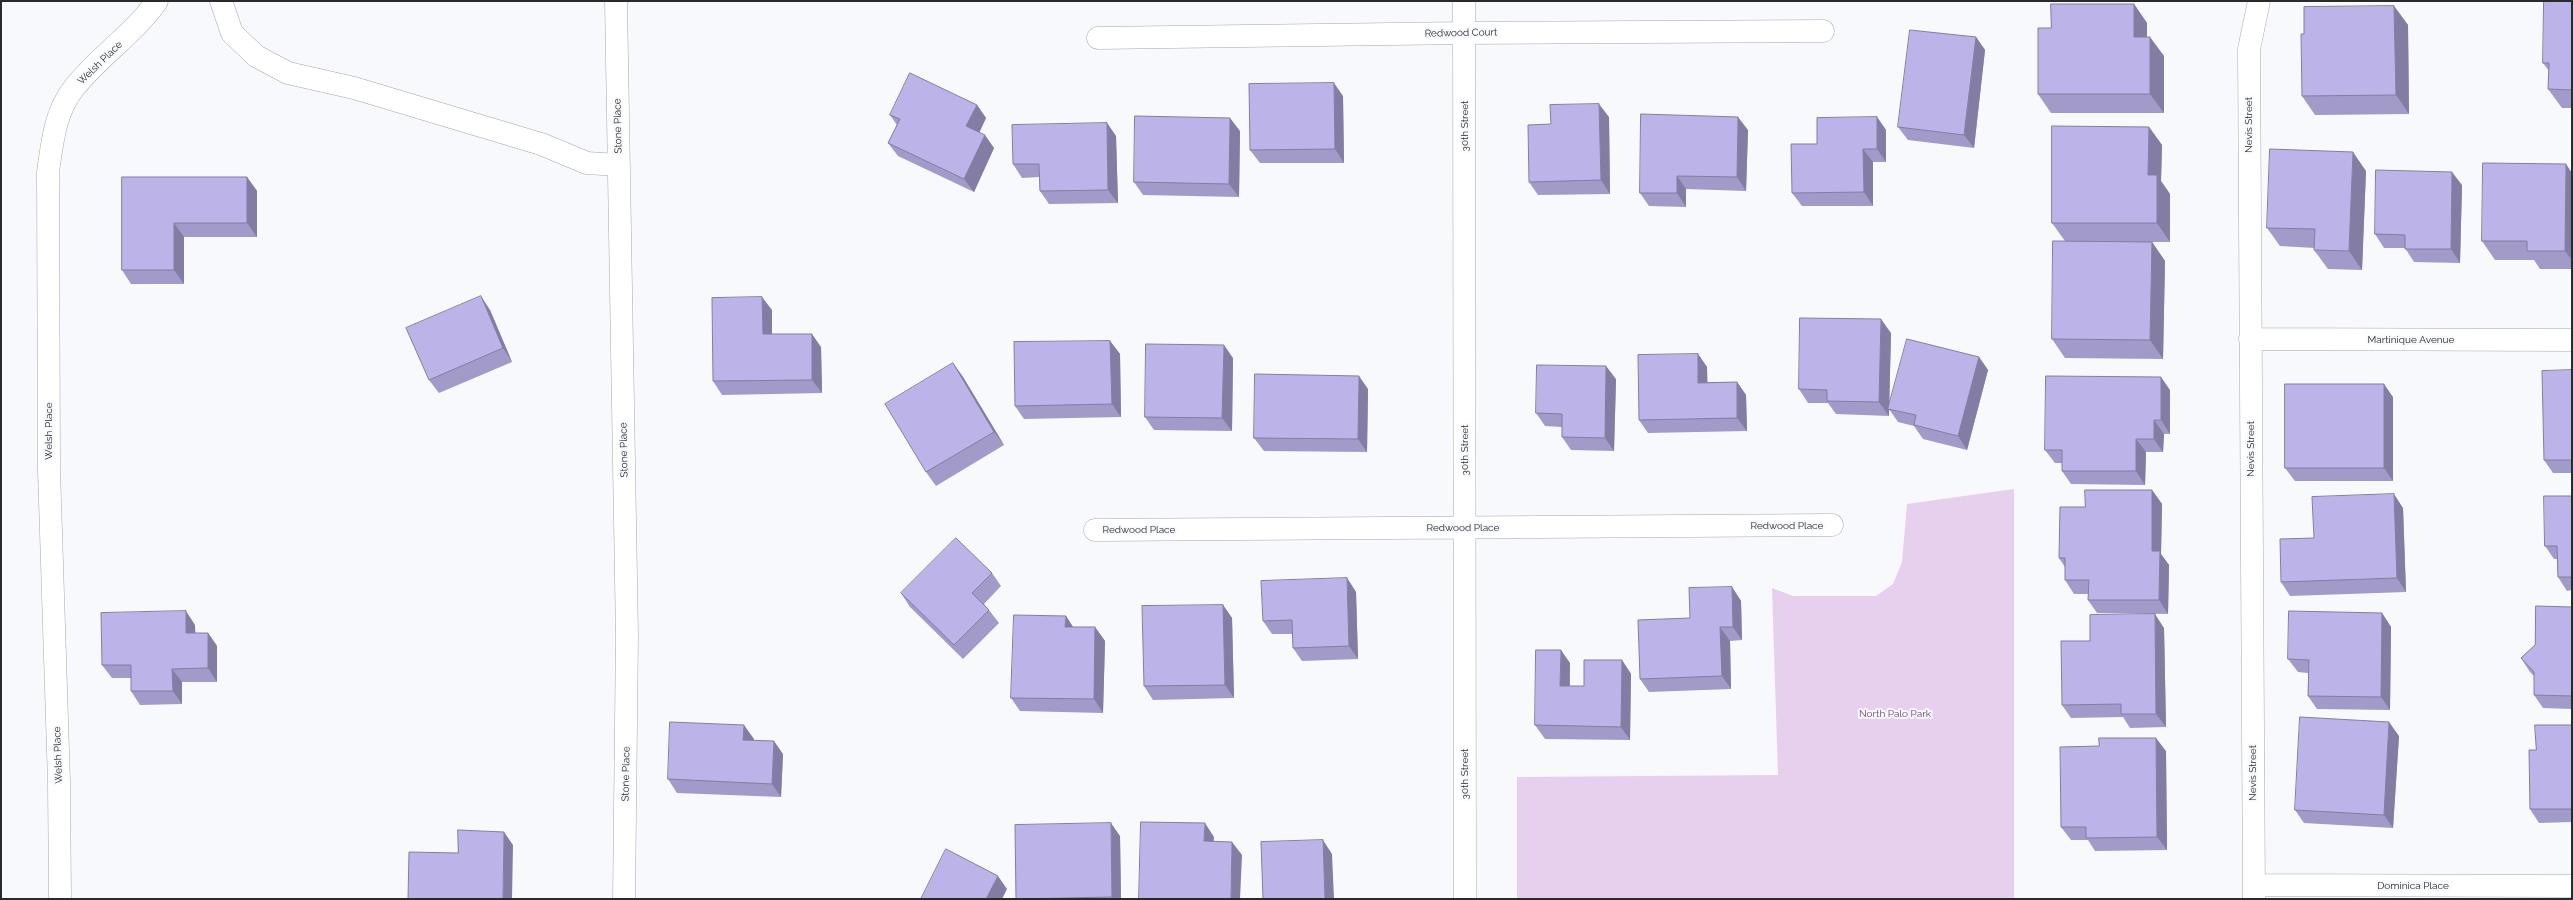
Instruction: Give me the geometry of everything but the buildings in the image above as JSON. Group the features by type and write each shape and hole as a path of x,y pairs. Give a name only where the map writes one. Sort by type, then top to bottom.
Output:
{"street":[{"name":"Welsh Place","path":"60,899 59,782 49,470 48,172 55,126 74,88 143,21 157,1"},
{"path":"221,1 232,33 256,56 288,73 354,88 541,144 587,163 619,165"},
{"name":"Stone Place","path":"616,1 627,636 624,899"},
{"name":"30th Street","path":"1464,1 1465,899"},
{"name":"Nevis Street","path":"2254,892 2249,49 2259,1"},
{"name":"Redwood Court","path":"1098,38 1465,32 1823,31"},
{"name":"Martinique Avenue","path":"2250,339 2572,340"},
{"name":"Redwood Place","path":"1095,530 1832,526"},
{"name":"Dominica Place","path":"2254,892 2320,892 2572,886"}],"green space":[{"name":"North Palo Park","path":"2014,489 2014,899 1517,899 1517,777 1778,775 1772,588 1793,596 1876,596 1893,584 1902,562 1907,504"}]}
